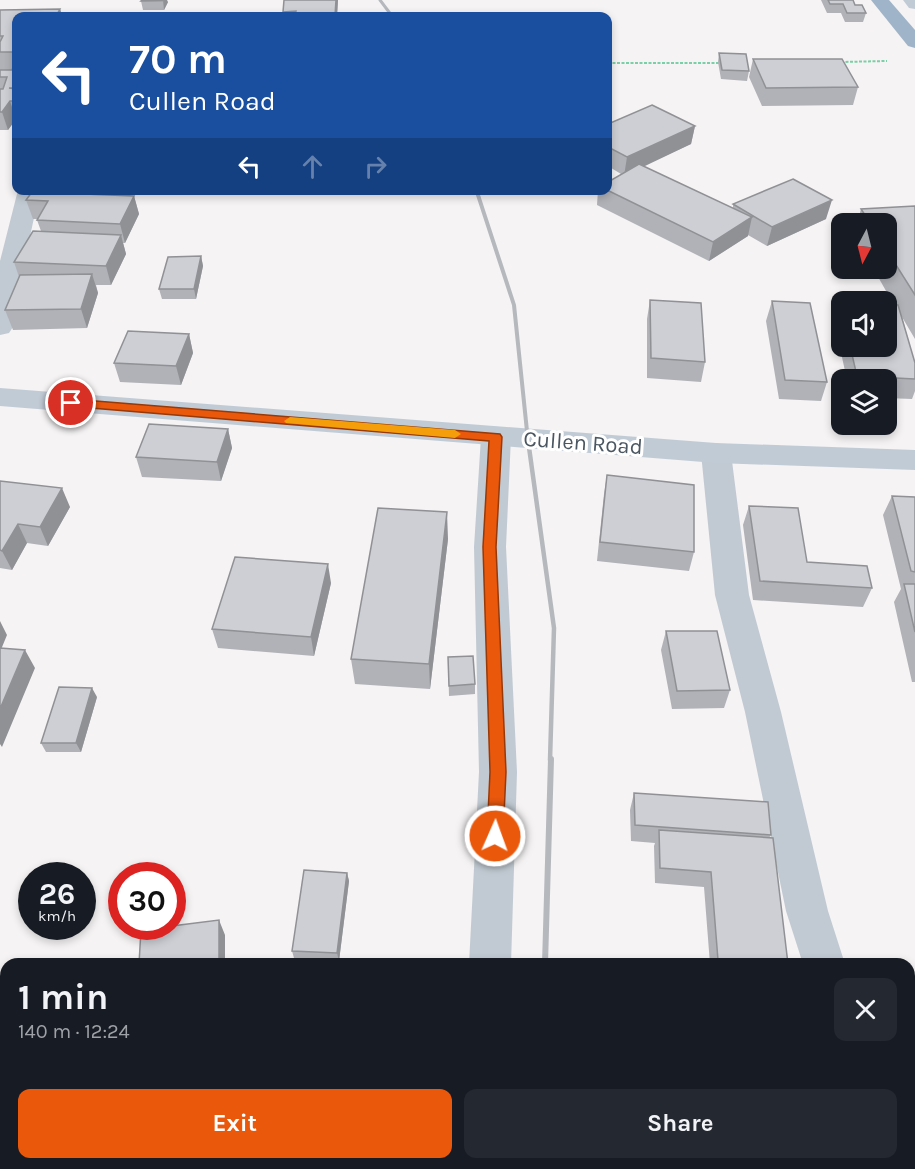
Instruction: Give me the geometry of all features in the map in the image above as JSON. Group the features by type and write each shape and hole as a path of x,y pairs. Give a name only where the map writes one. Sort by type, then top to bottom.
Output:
{"highway":[{"path":"880,0 915,42"}],"main road":[{"path":"912,0 915,4"},
{"name":"Cullen Road","path":"0,397 716,453 915,460"}],"street":[{"path":"0,327 5,292 28,195"},
{"path":"490,958 498,772 490,547 496,437"},
{"path":"716,453 732,595 763,712 807,911 822,958"}],"path":[{"path":"832,62 891,61"},
{"path":"612,63 725,63"}],"building":[{"path":"284,0 336,0 335,12 283,12"},
{"path":"828,0 853,0 855,5 862,5 866,13 847,13 843,4 830,4"},
{"path":"60,9 58,12 12,12 12,52 0,52 0,42 3,36 0,36 0,10"},
{"path":"719,53 746,54 749,71 722,70"},
{"path":"753,59 842,59 858,87 766,88"},
{"path":"0,70 12,70 12,88 9,88 12,88 12,101 2,112 0,112 0,89 3,89 7,77 0,77"},
{"path":"652,105 695,126 627,157 612,149 612,122"},
{"path":"639,164 752,217 713,242 612,192 612,180"},
{"path":"793,179 832,200 772,227 733,204"},
{"path":"30,195 134,196 120,224 37,220 48,201 26,200"},
{"path":"915,206 915,295 897,266 897,213 864,213 861,209"},
{"path":"33,231 121,235 106,266 14,262"},
{"path":"201,256 194,289 159,289 168,257"},
{"path":"92,274 81,309 5,310 20,275"},
{"path":"650,300 701,303 705,362 651,358"},
{"path":"772,301 810,303 827,382 785,380"},
{"path":"898,305 915,363 915,379 897,378 897,369 855,369 853,357 897,357"},
{"path":"128,331 189,334 176,366 114,363"},
{"path":"149,424 228,429 217,462 136,457"},
{"path":"607,475 694,485 694,552 600,542"},
{"path":"0,481 62,488 40,527 18,524 2,551 0,550"},
{"path":"892,496 915,497 915,572 911,571"},
{"path":"749,506 798,508 807,562 867,566 872,588 760,581"},
{"path":"378,508 447,512 429,664 351,659"},
{"path":"235,557 328,564 311,637 212,629"},
{"path":"904,584 915,584 915,632"},
{"path":"666,631 717,631 730,690 677,691"},
{"path":"0,648 25,650 0,709"},
{"path":"473,656 475,684 449,686 448,657"},
{"path":"59,687 92,688 76,743 41,743"},
{"path":"634,793 768,802 771,835 635,825"},
{"path":"659,830 773,838 787,958 718,958 711,872 660,868"},
{"path":"304,870 347,873 337,953 292,951"},
{"path":"219,920 219,958 139,958 140,940 186,940 186,924"}],"railway":[{"path":"380,0 389,12"},
{"path":"478,195 514,305 528,441"},
{"path":"528,440 554,628 550,760"},
{"path":"545,958 551,759"}],"slow traffic":[{"path":"290,421 455,434"}],"route":[{"path":"71,403 496,437 490,547 498,772 495,836"}]}
